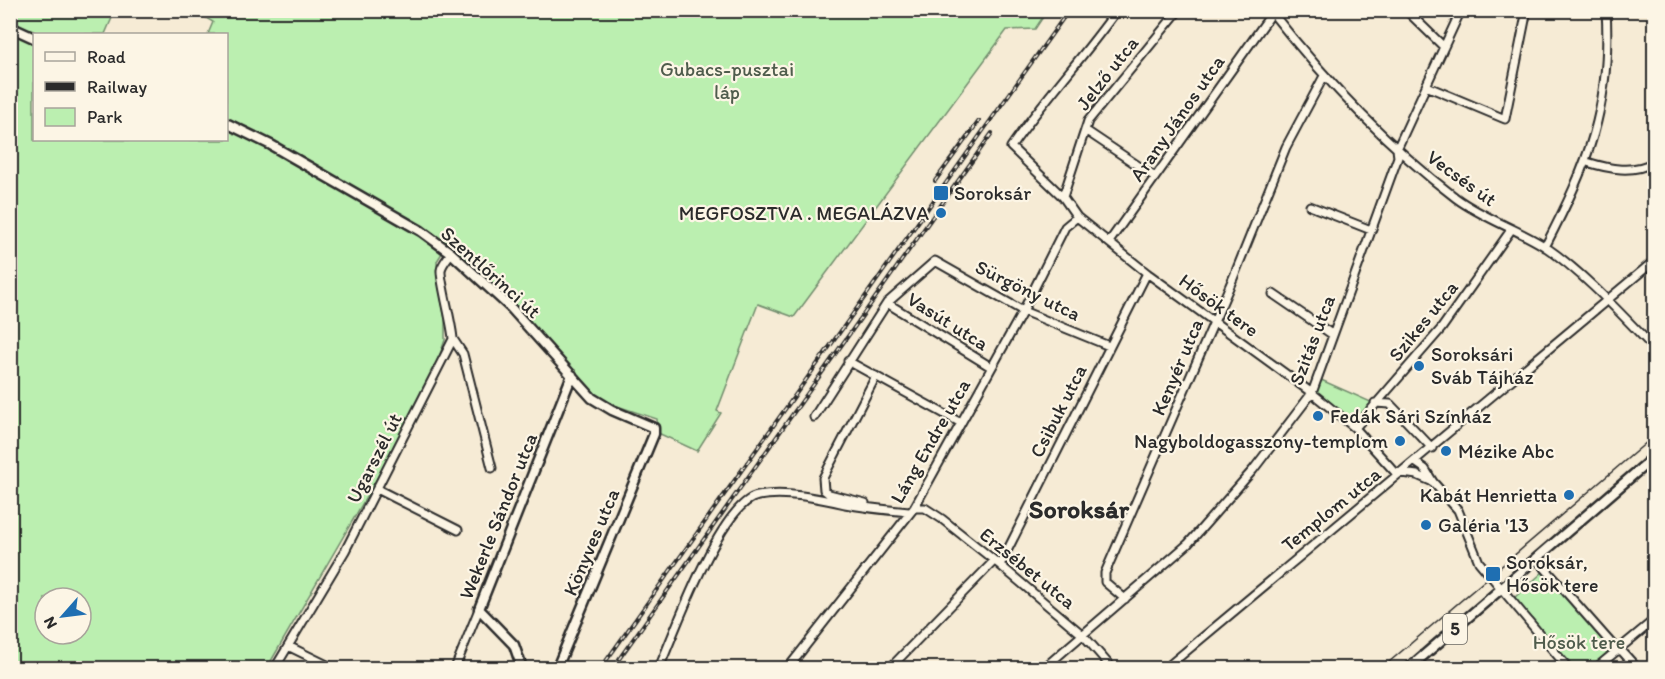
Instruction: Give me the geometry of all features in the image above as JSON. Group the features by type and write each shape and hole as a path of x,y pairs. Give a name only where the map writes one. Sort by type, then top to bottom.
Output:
{"main road":[{"path":"10,27 33,38"},
{"name":"Szentlőrinci út","path":"228,124 371,201 421,231 451,254 511,308 592,398 602,405 654,428"},
{"name":"Wekerle Sándor utca","path":"479,609 572,375"},
{"name":"Könyves utca","path":"557,669 654,434 654,428"},
{"path":"1628,480 1654,450"},
{"name":"5","path":"1409,669 1654,458"},
{"path":"1628,480 1654,465"},
{"path":"479,609 514,645 522,669"}],"street":[{"name":"Hősök tere","path":"1117,10 1083,58 1030,117 1011,147 1063,197 1077,217 1147,273 1312,393 1355,428 1399,474"},
{"name":"Jelző utca","path":"1063,197 1089,122 1179,10"},
{"path":"1406,10 1444,47"},
{"name":"Szitás utca","path":"1044,669 1197,534 1253,470 1312,393 1398,157 1397,148 1461,10"},
{"path":"1426,86 1505,119 1527,10"},
{"path":"1545,247 1587,162 1596,130 1605,76 1606,10"},
{"name":"Vecsés út","path":"1271,12 1324,76 1397,148 1457,198 1545,247 1608,300 1654,348"},
{"name":"Arany János utca","path":"1109,242 1271,12"},
{"name":"Kenyér utca","path":"1125,599 1105,582 1104,576 1286,147 1324,76"},
{"path":"1085,130 1155,177"},
{"path":"1587,162 1621,169 1639,168 1654,162"},
{"path":"1310,206 1371,230"},
{"name":"Láng Endre utca","path":"788,669 911,510 1023,311 1065,226 1077,217"},
{"name":"Szikes utca","path":"1355,428 1441,329 1511,230"},
{"path":"451,254 444,263 441,277 451,315 453,339 463,354 492,468"},
{"name":"Sürgöny utca","path":"887,303 935,261 1023,311 1109,346"},
{"name":"Templom utca","path":"1166,669 1654,261"},
{"name":"Csibuk utca","path":"890,669 997,563 1147,273"},
{"path":"1273,294 1333,334"},
{"path":"814,417 887,303"},
{"name":"Vasút utca","path":"887,303 991,367"},
{"name":"Ugarszél út","path":"275,669 290,647 377,489 453,339"},
{"path":"848,361 961,423"},
{"path":"876,376 822,484 829,494 870,504 876,509"},
{"path":"1375,403 1390,404 1432,448"},
{"path":"1415,462 1423,467 1432,482 1458,510 1465,524 1473,553 1501,590 1569,669"},
{"path":"1399,474 1418,475 1432,482"},
{"path":"377,489 458,530"},
{"name":"Erzsébet utca","path":"659,669 711,549 748,500 758,496 811,496 876,509 925,508 997,563 1084,636 1112,669"},
{"path":"1537,559 1637,669"},
{"name":"Wekerle Sándor utca","path":"455,669 479,609"},
{"path":"1596,669 1654,620"},
{"path":"290,647 333,669"},
{"path":"461,656 463,669"},
{"path":"316,660 316,669"}],"green space":[{"name":"Gubacs-pusztai láp","path":"10,11 115,11 105,33 33,33 33,141 228,141 228,33 208,33 213,22 206,18 209,11 1047,11 1035,29 1007,30 794,317 758,304 717,411 721,413 697,451 658,433 657,419 614,405 594,395 516,308 447,245 437,261 437,277 445,319 445,340 426,394 267,668 11,668"},
{"path":"1319,379 1373,403 1354,426 1315,390"},
{"name":"Hősök tere","path":"1543,572 1612,649 1590,668 1575,668 1514,598"}],"tram line":[{"path":"1382,668 1654,436"}],"railway":[{"path":"601,668 1069,10"},
{"path":"935,181 979,121"},
{"path":"619,659 992,133"}],"place":[{"name":"Soroksár","path":"941,193"},
{"name":"MEGFOSZTVA . MEGALÁZVA","path":"941,213"},
{"name":"Soroksári Sváb Tájház","path":"1419,366"},
{"name":"Fedák Sári Színház","path":"1318,416"},
{"name":"Nagyboldogasszony-templom","path":"1400,441"},
{"name":"Mézike Abc","path":"1446,451"},
{"name":"Kabát Henrietta","path":"1569,495"},
{"name":"Galéria '13","path":"1426,525"},
{"name":"Soroksár, Hősök tere","path":"1493,574"}],"district":[{"name":"Soroksár","path":"1079,509"}]}
